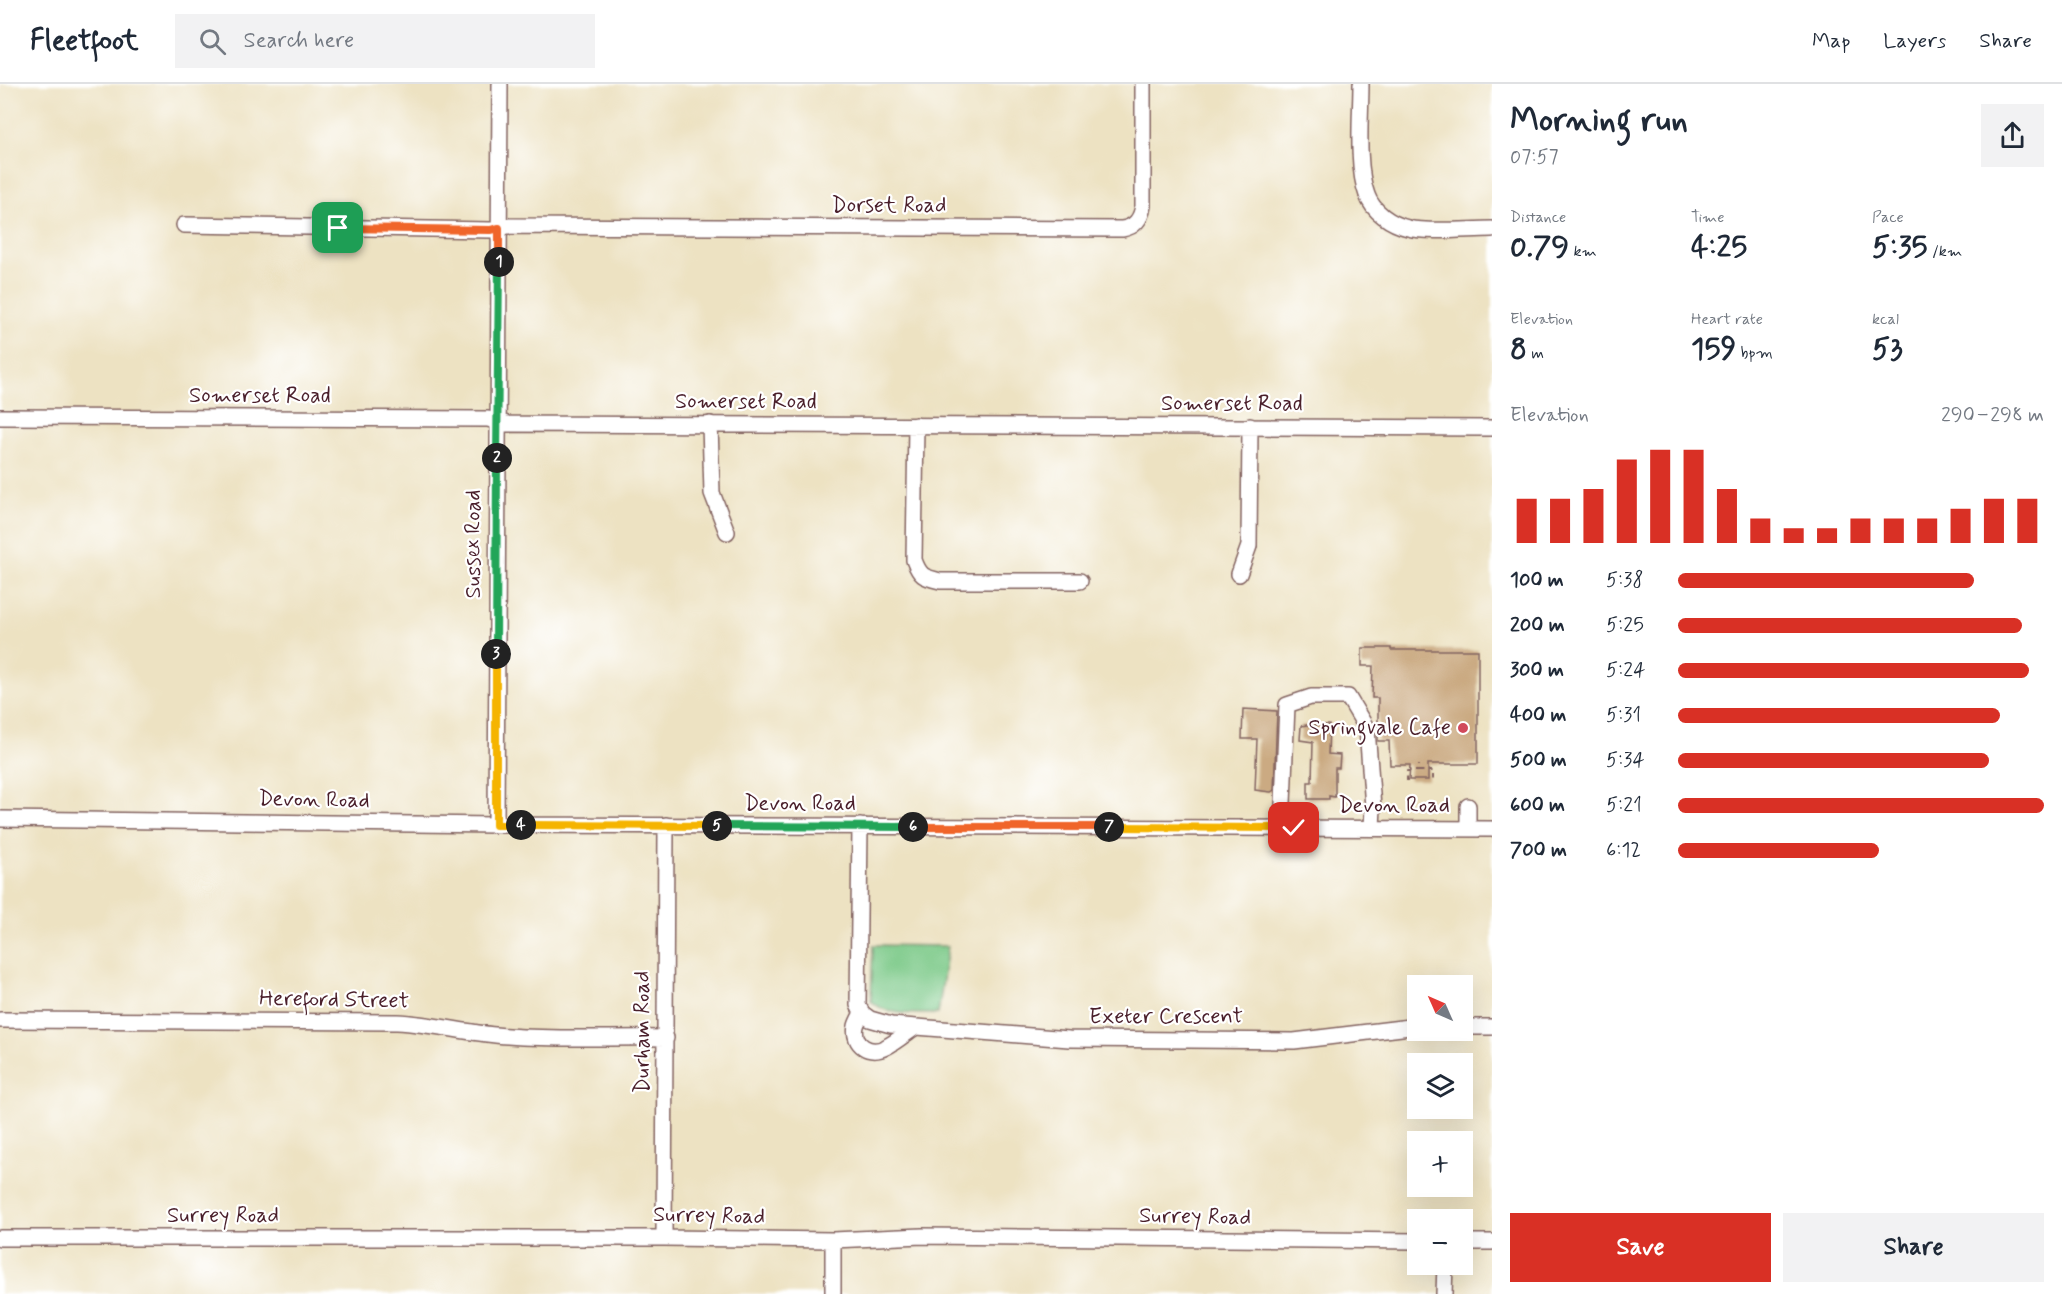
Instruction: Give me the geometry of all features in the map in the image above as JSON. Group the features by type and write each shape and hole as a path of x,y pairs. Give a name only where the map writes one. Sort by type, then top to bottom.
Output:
{"street":[{"name":"Sussex Road","path":"496,825 500,84"},
{"name":"Dorset Road","path":"184,225 491,230 520,226 1101,230 1127,228 1138,221 1143,206 1143,84"},
{"path":"1361,84 1361,153 1364,184 1367,196 1379,214 1409,229 1492,229"},
{"name":"Somerset Road","path":"0,417 488,419 507,424 1492,428"},
{"path":"710,424 712,493 727,532"},
{"path":"916,425 914,560 918,570 925,578 940,581 1080,581"},
{"path":"1239,574 1249,546 1250,426"},
{"path":"1282,828 1287,705 1311,697 1348,697 1367,729 1372,828"},
{"path":"1468,806 1468,829"},
{"name":"Devon Road","path":"0,819 496,825 1492,829"},
{"name":"Durham Road","path":"664,1238 666,825"},
{"path":"860,826 857,992 858,1005 862,1013 856,1027 856,1040 863,1048 873,1051 885,1048 914,1028"},
{"name":"Exeter Crescent","path":"862,1013 880,1023 914,1028 1070,1039 1294,1041 1407,1027"},
{"name":"Hereford Street","path":"0,1020 397,1022 425,1024 478,1034 511,1036 666,1038"},
{"path":"1473,1027 1492,1027"},
{"name":"Surrey Road","path":"0,1238 833,1240 922,1236 1407,1241"},
{"path":"833,1240 833,1294"},
{"path":"1473,1242 1492,1242"},
{"path":"1444,1294 1445,1275"}],"path":[{"path":"1419,765 1419,771"},
{"path":"1407,781 1407,771 1433,771 1434,780"}],"green space":[{"path":"873,945 948,946 938,1014 894,1012 885,1010 871,1001"}],"building":[{"path":"1362,648 1478,650 1478,764 1428,764 1428,780 1409,780 1410,765 1390,765 1389,741 1378,741 1378,698 1372,698 1373,666 1362,666"},
{"path":"1243,709 1277,711 1274,790 1271,792 1255,790 1257,739 1242,739"},
{"path":"1329,725 1328,754 1340,755 1339,768 1335,768 1335,797 1308,799 1308,782 1312,782 1313,742 1300,740 1301,726"}],"place":[{"name":"Springvale Cafe","path":"1463,728"}],"route":[{"path":"338,228 491,230 499,228 496,825 1294,828"}]}
